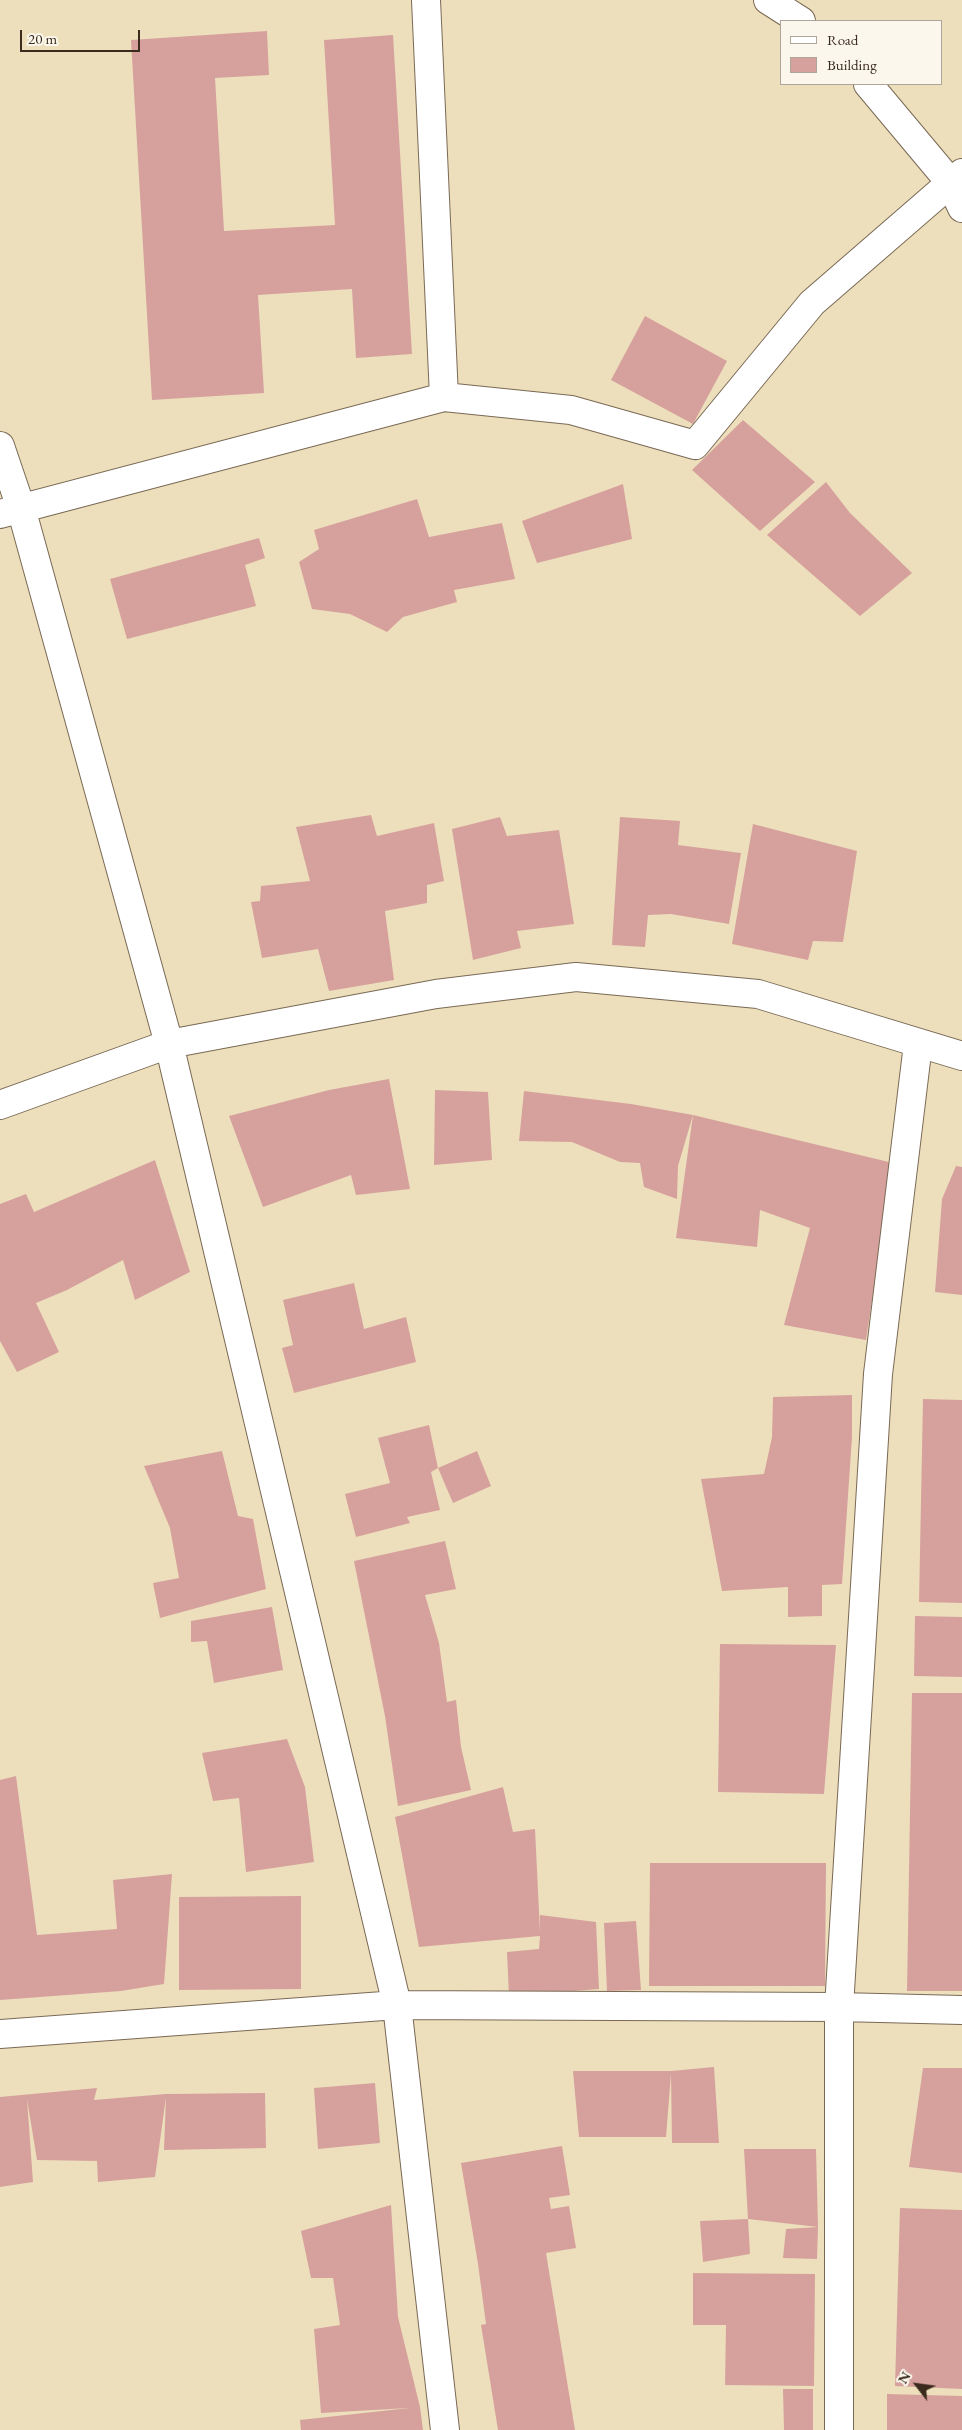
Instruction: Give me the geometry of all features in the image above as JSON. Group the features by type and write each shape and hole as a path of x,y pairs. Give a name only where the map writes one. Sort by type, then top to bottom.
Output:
{"street":[{"path":"426,0 444,396"},
{"path":"768,0 799,20"},
{"path":"869,85 956,178 962,208"},
{"path":"10,511 444,396 571,410 695,444 812,303 956,178"},
{"path":"0,446 10,511 169,1044 398,2005 445,2430"},
{"path":"0,1105 169,1044 436,994 576,977 758,994 962,1056"},
{"path":"839,2430 839,2007 878,1374 918,1044"},
{"path":"0,2034 398,2005 839,2007 962,2010"}],"building":[{"path":"267,31 269,75 215,78 224,231 335,225 324,40 393,35 412,354 356,358 352,289 258,295 264,393 152,400 131,40"},
{"path":"645,316 727,361 693,424 611,380"},
{"path":"743,420 815,482 760,531 692,470"},
{"path":"826,482 850,513 912,573 860,616 767,535"},
{"path":"623,484 632,539 537,563 522,521"},
{"path":"417,499 429,537 502,523 515,579 454,590 457,602 403,617 387,632 350,614 312,609 299,562 319,549 314,530"},
{"path":"259,538 265,558 245,565 256,606 127,639 110,579"},
{"path":"371,815 377,836 434,823 444,881 427,885 427,903 385,911 394,980 329,991 318,949 262,958 251,902 260,901 261,886 310,881 296,827"},
{"path":"500,817 507,836 559,830 574,924 517,931 521,948 473,960 452,829"},
{"path":"620,817 680,821 678,845 741,853 729,924 671,914 648,915 645,947 612,945"},
{"path":"753,824 857,851 843,942 813,941 808,960 732,944"},
{"path":"389,1079 410,1189 356,1195 351,1175 263,1207 229,1116 329,1090"},
{"path":"435,1090 488,1092 492,1160 434,1165"},
{"path":"524,1091 631,1104 693,1115 678,1166 677,1199 644,1187 640,1163 620,1162 572,1142 519,1141"},
{"path":"693,1115 893,1163 866,1340 784,1325 810,1228 760,1210 757,1247 676,1238"},
{"path":"155,1160 190,1272 135,1300 123,1260 67,1290 36,1303 59,1352 17,1372 0,1341 0,1204 26,1194 34,1212"},
{"path":"956,1166 962,1167 962,1295 935,1292 942,1199"},
{"path":"354,1283 364,1329 406,1317 416,1362 294,1393 282,1348 293,1345 283,1300"},
{"path":"852,1395 852,1437 842,1584 822,1585 822,1616 788,1617 788,1587 722,1591 701,1479 764,1474 772,1437 773,1397"},
{"path":"923,1399 962,1400 962,1603 919,1602"},
{"path":"429,1425 438,1468 431,1472 440,1510 407,1517 410,1523 356,1537 345,1494 390,1483 378,1438"},
{"path":"222,1451 238,1516 253,1519 266,1589 160,1618 153,1583 179,1578 170,1528 144,1466"},
{"path":"477,1451 491,1486 453,1503 438,1468"},
{"path":"445,1541 456,1589 425,1595 439,1643 447,1702 456,1700 461,1747 471,1790 398,1806 385,1716 354,1561"},
{"path":"272,1607 283,1670 214,1683 207,1641 191,1642 191,1621"},
{"path":"915,1616 962,1617 962,1677 914,1676"},
{"path":"720,1644 836,1645 824,1794 718,1792"},
{"path":"912,1693 962,1693 962,1991 907,1991"},
{"path":"287,1739 305,1787 314,1862 246,1872 239,1798 213,1801 202,1753"},
{"path":"16,1776 37,1935 117,1929 113,1880 172,1874 164,1984 121,1991 0,2000 0,1780"},
{"path":"503,1787 513,1832 535,1829 540,1932 540,1915 596,1922 599,1989 509,1996 507,1952 539,1949 540,1936 419,1947 395,1817"},
{"path":"650,1863 826,1863 825,1986 649,1986"},
{"path":"301,1896 301,1989 179,1990 179,1897"},
{"path":"636,1921 641,1990 607,1991 604,1923"},
{"path":"714,2067 719,2143 672,2143 671,2074 666,2137 579,2137 573,2071 671,2071"},
{"path":"923,2068 962,2068 962,2173 909,2167"},
{"path":"375,2083 380,2143 318,2149 314,2088"},
{"path":"97,2088 94,2100 166,2094 265,2093 266,2148 164,2150 166,2097 155,2177 98,2182 97,2161 37,2160 27,2099 33,2182 0,2187 0,2097"},
{"path":"562,2146 570,2195 549,2198 551,2209 569,2206 576,2248 546,2253 575,2430 498,2430 481,2325 486,2324 478,2264 461,2163"},
{"path":"744,2149 816,2149 818,2227 748,2219"},
{"path":"391,2205 398,2317 420,2407 423,2430 301,2430 300,2420 409,2408 321,2413 314,2329 340,2325 333,2278 311,2278 301,2231"},
{"path":"900,2208 962,2210 962,2389 895,2386"},
{"path":"748,2219 750,2254 703,2262 700,2221"},
{"path":"818,2227 817,2259 783,2258 786,2229"},
{"path":"693,2273 815,2274 814,2386 725,2385 726,2325 693,2325"},
{"path":"783,2389 813,2389 813,2430 784,2430"},
{"path":"887,2394 962,2396 962,2430 887,2430"}]}
